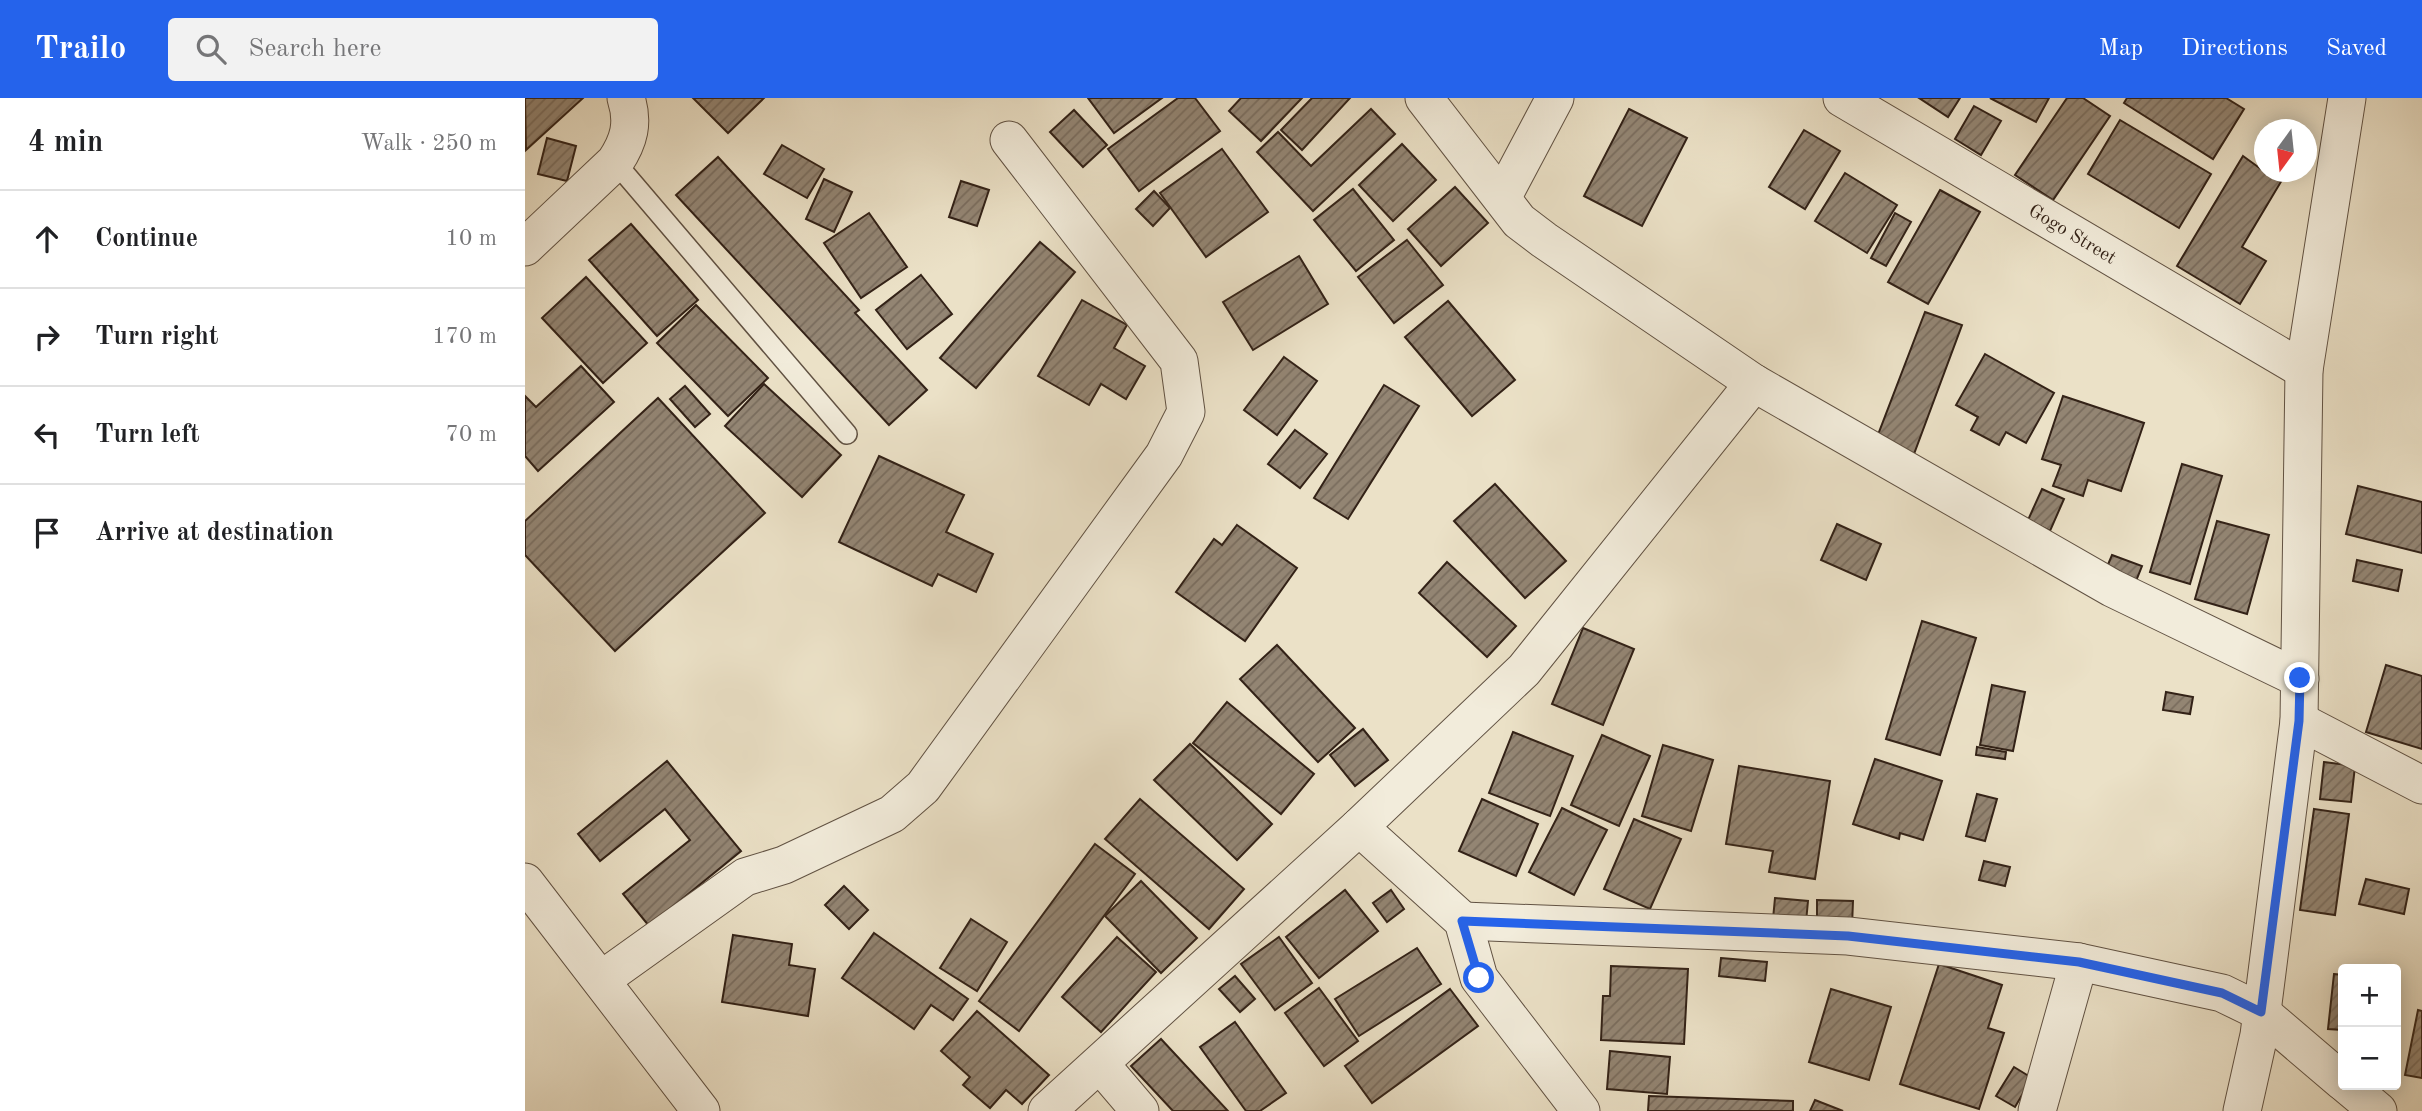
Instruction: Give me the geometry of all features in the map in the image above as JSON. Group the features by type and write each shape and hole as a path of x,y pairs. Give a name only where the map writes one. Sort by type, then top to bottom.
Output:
{"street":[{"path":"525,247 615,162 625,146 631,125 626,98"},
{"path":"1424,98 1519,221 1754,383 2112,588 2300,678"},
{"path":"1502,198 1555,98"},
{"name":"Gogo Street","path":"1842,98 2304,370"},
{"path":"2242,1111 2259,1035 2299,721 2304,370 2347,98"},
{"path":"601,980 745,877 784,865 891,814 923,787 1164,455 1186,412 1179,361 1009,139"},
{"path":"1047,1111 1359,827 1524,670 1754,383"},
{"path":"2299,721 2422,785"},
{"path":"1359,827 1462,921 1479,978 1581,1111"},
{"path":"525,882 701,1111"},
{"path":"1462,921 1848,936 2079,962 2222,993 2261,1012 2338,1077"},
{"path":"2036,1111 2079,962"},
{"path":"1100,1064 1140,1111"},
{"path":"2353,1090 2378,1111"}],"lane":[{"path":"615,162 847,434"}],"building":[{"path":"525,98 583,98 526,150"},
{"path":"693,98 764,98 728,133"},
{"path":"1088,98 1162,98 1114,133"},
{"path":"1178,98 1195,98 1220,131 1139,191 1108,149"},
{"path":"1241,98 1302,98 1261,141 1229,111"},
{"path":"1312,98 1350,98 1302,150 1281,130"},
{"path":"1919,98 1960,98 1948,117"},
{"path":"1990,98 2049,98 2036,122"},
{"path":"2067,98 2083,98 2110,116 2053,200 2015,175"},
{"path":"2127,98 2226,98 2244,109 2213,159 2124,103"},
{"path":"1974,106 2001,121 1981,155 1955,139"},
{"path":"1371,109 1395,134 1313,211 1257,152 1278,132 1311,166"},
{"path":"1629,109 1687,138 1642,226 1584,196"},
{"path":"1074,110 1107,145 1083,167 1050,132"},
{"path":"2120,120 2211,174 2179,228 2088,174"},
{"path":"1804,130 1840,151 1805,209 1769,187"},
{"path":"547,138 576,146 567,181 538,174"},
{"path":"1402,144 1436,180 1393,221 1359,185"},
{"path":"782,145 824,169 807,198 764,174"},
{"path":"1222,149 1268,212 1206,257 1160,193"},
{"path":"2243,156 2254,164 2254,182 2281,182 2242,247 2266,261 2240,304 2177,266"},
{"path":"718,157 859,310 855,313 927,390 889,425 676,195"},
{"path":"1845,173 1897,205 1867,253 1815,221"},
{"path":"824,179 852,192 834,232 806,219"},
{"path":"961,181 989,190 977,226 949,217"},
{"path":"1455,187 1488,223 1441,266 1408,229"},
{"path":"1353,189 1394,240 1356,271 1314,220"},
{"path":"1940,190 1980,212 1928,304 1888,282"},
{"path":"1154,191 1170,208 1153,226 1136,209"},
{"path":"869,213 907,267 861,298 824,243"},
{"path":"1895,213 1911,222 1886,266 1871,258"},
{"path":"631,224 698,300 657,336 589,260"},
{"path":"1407,240 1443,285 1394,323 1358,277"},
{"path":"1040,242 1075,272 976,388 940,358"},
{"path":"1299,256 1328,304 1253,350 1223,302"},
{"path":"921,275 952,314 907,349 876,310"},
{"path":"586,277 647,343 603,383 542,318"},
{"path":"1082,300 1127,325 1114,348 1145,366 1126,399 1101,384 1089,405 1038,376"},
{"path":"1448,301 1515,380 1472,416 1405,337"},
{"path":"696,305 768,378 728,416 657,343"},
{"path":"1925,312 1962,325 1914,454 1876,440"},
{"path":"1985,354 2054,393 2026,443 2006,432 1999,445 1971,430 1978,417 1956,405"},
{"path":"1284,357 1317,381 1277,435 1244,410"},
{"path":"581,366 614,402 538,471 525,456 525,396 536,407"},
{"path":"764,384 841,455 802,497 725,426"},
{"path":"1384,385 1419,406 1348,519 1314,498"},
{"path":"685,386 710,414 695,427 670,399"},
{"path":"2063,396 2144,423 2121,491 2088,480 2083,496 2053,486 2061,465 2042,459"},
{"path":"658,398 765,513 615,651 525,555 525,521"},
{"path":"1295,430 1327,454 1300,488 1268,464"},
{"path":"879,456 964,495 946,532 993,554 976,592 938,574 932,586 839,542"},
{"path":"2182,464 2222,476 2190,584 2150,572"},
{"path":"1495,484 1566,561 1525,598 1454,521"},
{"path":"2358,486 2422,502 2422,553 2346,534"},
{"path":"2042,489 2064,499 2050,531 2028,520"},
{"path":"2217,521 2269,535 2247,614 2195,599"},
{"path":"1837,524 1881,544 1866,580 1821,560"},
{"path":"1237,525 1297,568 1245,641 1176,592 1214,539 1222,545"},
{"path":"2112,555 2142,566 2134,586 2104,574"},
{"path":"2357,560 2402,570 2398,591 2353,581"},
{"path":"1447,562 1516,626 1487,657 1419,593"},
{"path":"1922,621 1976,638 1940,755 1886,739"},
{"path":"1583,628 1634,649 1603,725 1552,704"},
{"path":"1277,645 1355,728 1318,762 1240,679"},
{"path":"2386,665 2422,676 2422,749 2366,732"},
{"path":"1992,685 2025,692 2013,751 1980,745"},
{"path":"2166,692 2193,697 2190,714 2163,710"},
{"path":"1227,702 1314,774 1281,814 1193,743"},
{"path":"1363,729 1388,760 1355,786 1330,755"},
{"path":"1513,732 1573,756 1550,816 1489,793"},
{"path":"1602,735 1650,756 1619,826 1571,805"},
{"path":"1190,744 1272,824 1237,860 1154,780"},
{"path":"1663,745 1713,760 1691,831 1642,816"},
{"path":"1977,747 2006,752 2005,759 1976,755"},
{"path":"1875,759 1942,781 1923,840 1900,833 1899,839 1853,824"},
{"path":"667,761 741,851 649,926 623,894 690,840 665,809 600,861 578,834"},
{"path":"2324,762 2355,766 2351,802 2320,799"},
{"path":"1739,766 1830,781 1815,879 1769,872 1773,851 1726,844"},
{"path":"1977,794 1997,799 1985,841 1966,836"},
{"path":"1140,799 1244,889 1209,929 1105,839"},
{"path":"1482,799 1538,824 1516,876 1459,851"},
{"path":"1562,808 1607,830 1574,895 1529,872"},
{"path":"2314,809 2349,814 2335,915 2300,910"},
{"path":"1634,819 1681,839 1650,909 1604,889"},
{"path":"1095,844 1135,874 1019,1031 979,1001"},
{"path":"1984,861 2010,867 2005,886 1979,880"},
{"path":"2366,879 2409,889 2404,914 2359,904"},
{"path":"1141,881 1197,938 1161,973 1105,916"},
{"path":"844,886 868,910 849,929 825,905"},
{"path":"1345,890 1378,931 1319,978 1286,937"},
{"path":"1391,890 1404,909 1387,922 1373,903"},
{"path":"1775,898 1808,901 1806,922 1773,919"},
{"path":"1817,900 1853,901 1852,926 1817,924"},
{"path":"971,919 1007,942 977,991 940,968"},
{"path":"874,933 968,999 953,1020 931,1005 914,1029 842,978"},
{"path":"733,935 792,944 789,965 815,969 808,1016 722,1002"},
{"path":"1117,937 1156,972 1101,1032 1062,997"},
{"path":"1279,937 1312,983 1275,1010 1241,964"},
{"path":"1417,948 1441,984 1359,1036 1335,999"},
{"path":"1721,958 1767,962 1765,981 1719,976"},
{"path":"1939,964 2002,985 1988,1028 2004,1033 1979,1109 1900,1084"},
{"path":"1611,966 1688,969 1684,1044 1601,1040 1603,996 1610,996"},
{"path":"2334,974 2338,974 2338,1030 2328,1029"},
{"path":"1235,976 1255,999 1240,1012 1219,989"},
{"path":"1319,988 1358,1041 1324,1066 1285,1013"},
{"path":"1450,989 1478,1026 1372,1103 1345,1066"},
{"path":"1831,989 1891,1007 1869,1080 1809,1062"},
{"path":"2418,1010 2422,1011 2422,1078 2405,1075"},
{"path":"977,1011 1049,1075 1022,1104 1006,1090 990,1108 963,1085 970,1077 941,1051"},
{"path":"1235,1022 1286,1093 1260,1111 1246,1111 1200,1047"},
{"path":"1161,1039 1228,1111 1173,1111 1131,1066"},
{"path":"1610,1051 1670,1057 1667,1094 1607,1089"},
{"path":"2014,1067 2032,1078 2015,1107 1996,1096"},
{"path":"1649,1096 1793,1101 1793,1111 1648,1111"},
{"path":"1815,1100 1843,1111 1810,1111"}],"route":[{"path":"1479,978 1462,921 1848,936 2079,962 2222,993 2261,1012 2299,721 2300,678"}]}
